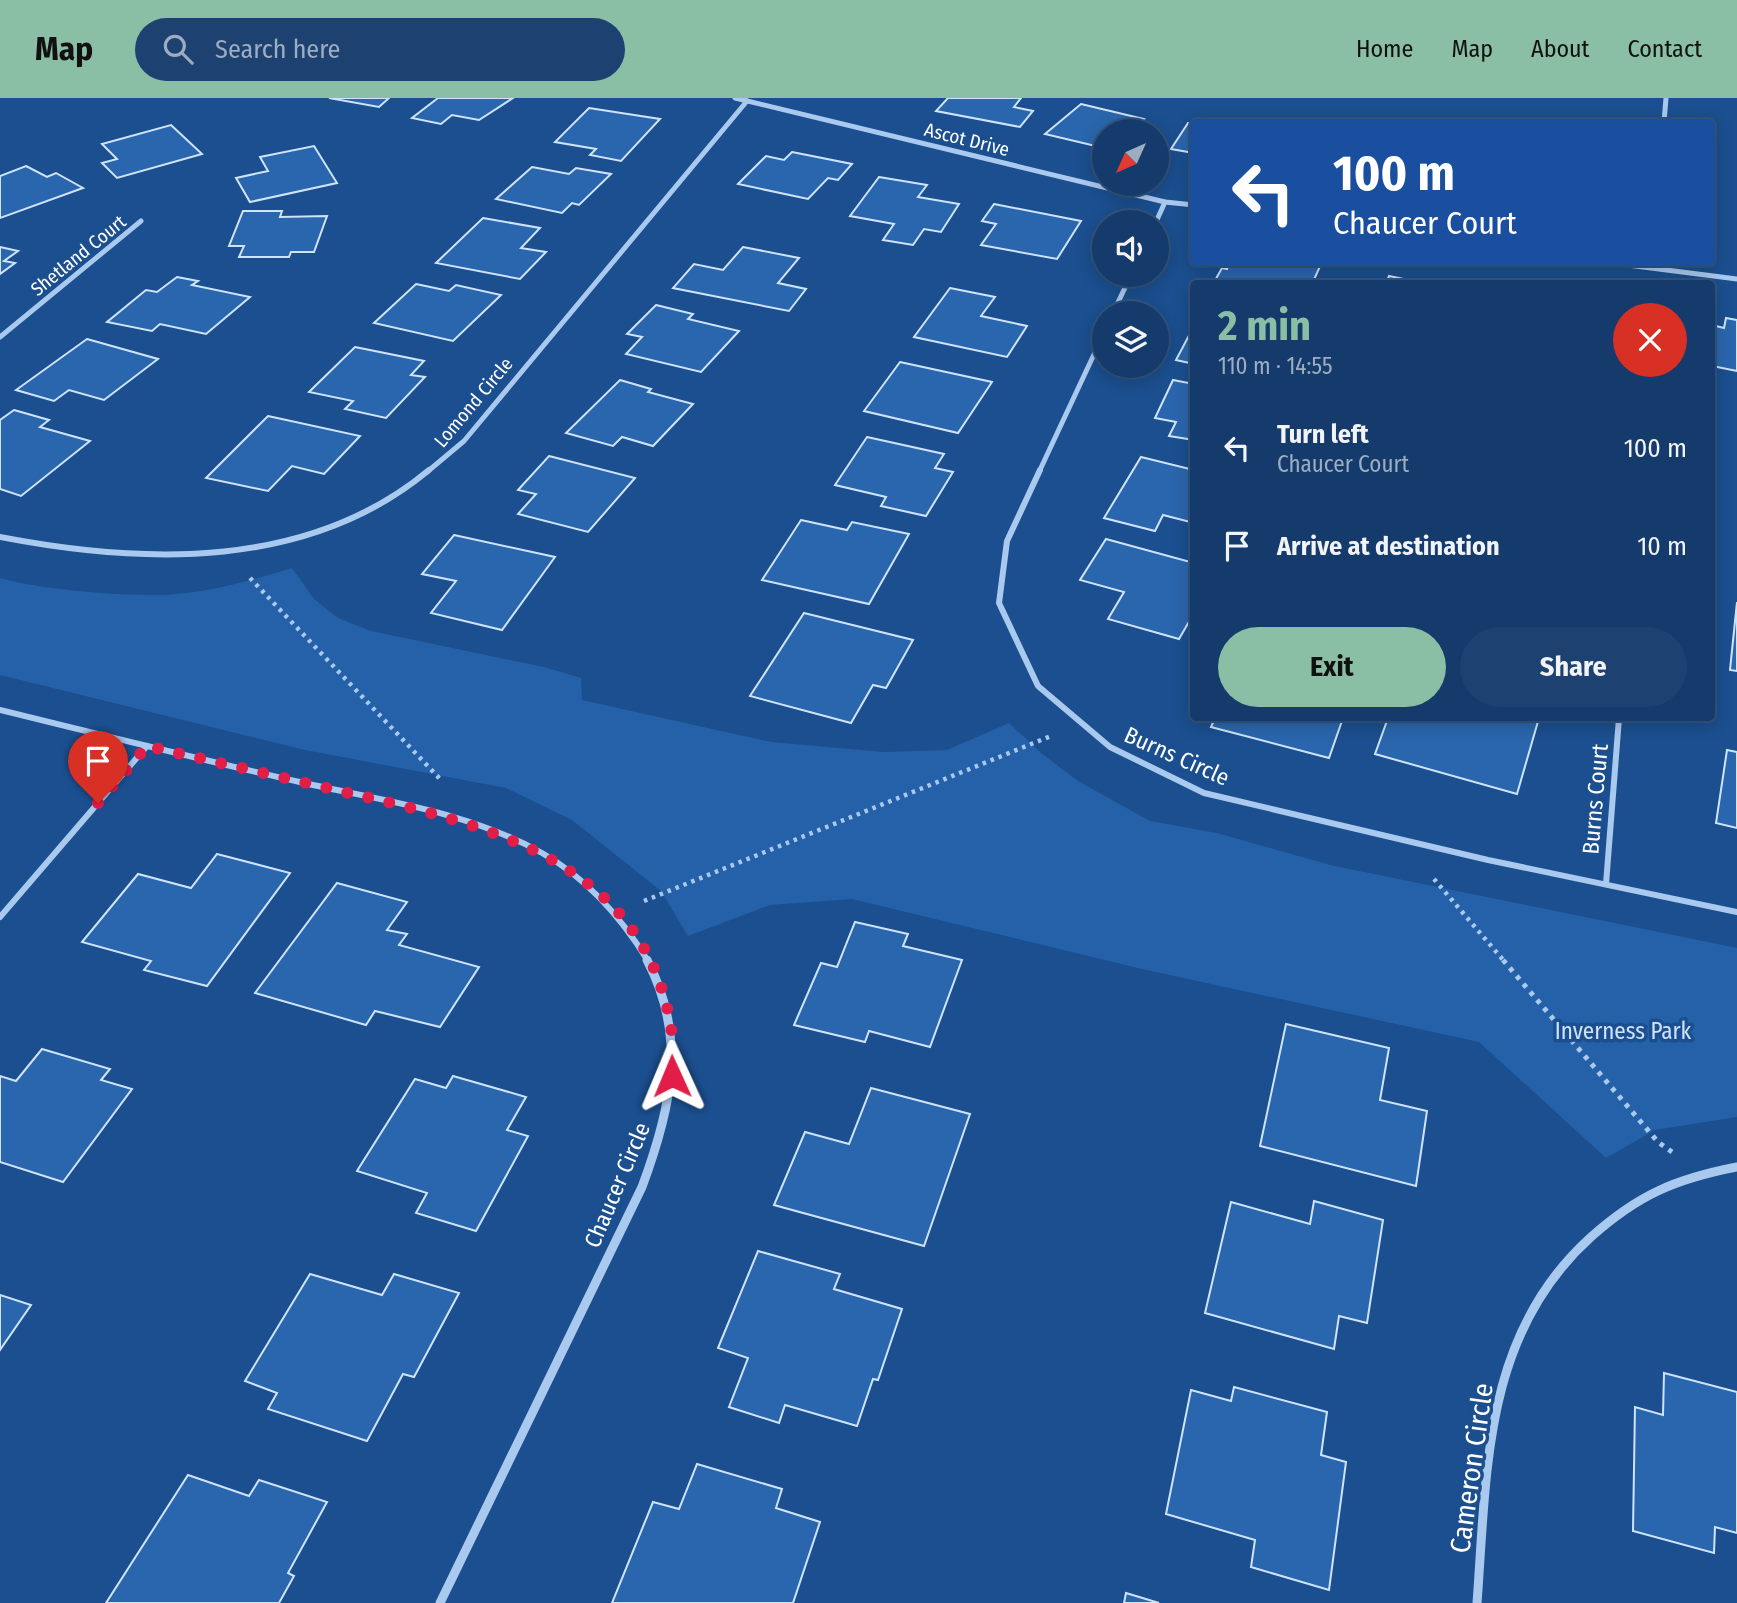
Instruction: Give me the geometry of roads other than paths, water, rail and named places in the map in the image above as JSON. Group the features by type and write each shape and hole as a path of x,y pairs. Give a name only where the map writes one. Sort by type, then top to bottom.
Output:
{"street":[{"name":"Ascot Drive","path":"735,98 1166,202 1190,205"},
{"path":"1664,119 1665,98"},
{"name":"Lomond Circle","path":"0,537 60,551 123,558 173,558 280,543 353,516 410,488 464,441 747,101"},
{"path":"1162,210 1166,202"},
{"name":"Shetland Court","path":"0,337 141,221"},
{"path":"1630,266 1737,279"},
{"name":"Burns Circle","path":"1092,359 1007,541 999,603 1038,686 1110,747 1204,793 1435,848 1737,912"},
{"name":"Chaucer Circle","path":"0,710 422,810 507,836 557,861 600,894 635,934 660,984 671,1030 672,1076 664,1125 642,1187 440,1603"},
{"name":"Burns Court","path":"1606,884 1619,721"},
{"path":"0,918 147,746"},
{"name":"Cameron Circle","path":"1476,1603 1493,1435 1510,1354 1538,1296 1577,1248 1629,1207 1689,1177 1737,1167"}],"park label":[{"name":"Inverness Park","path":"1623,1031"}]}
